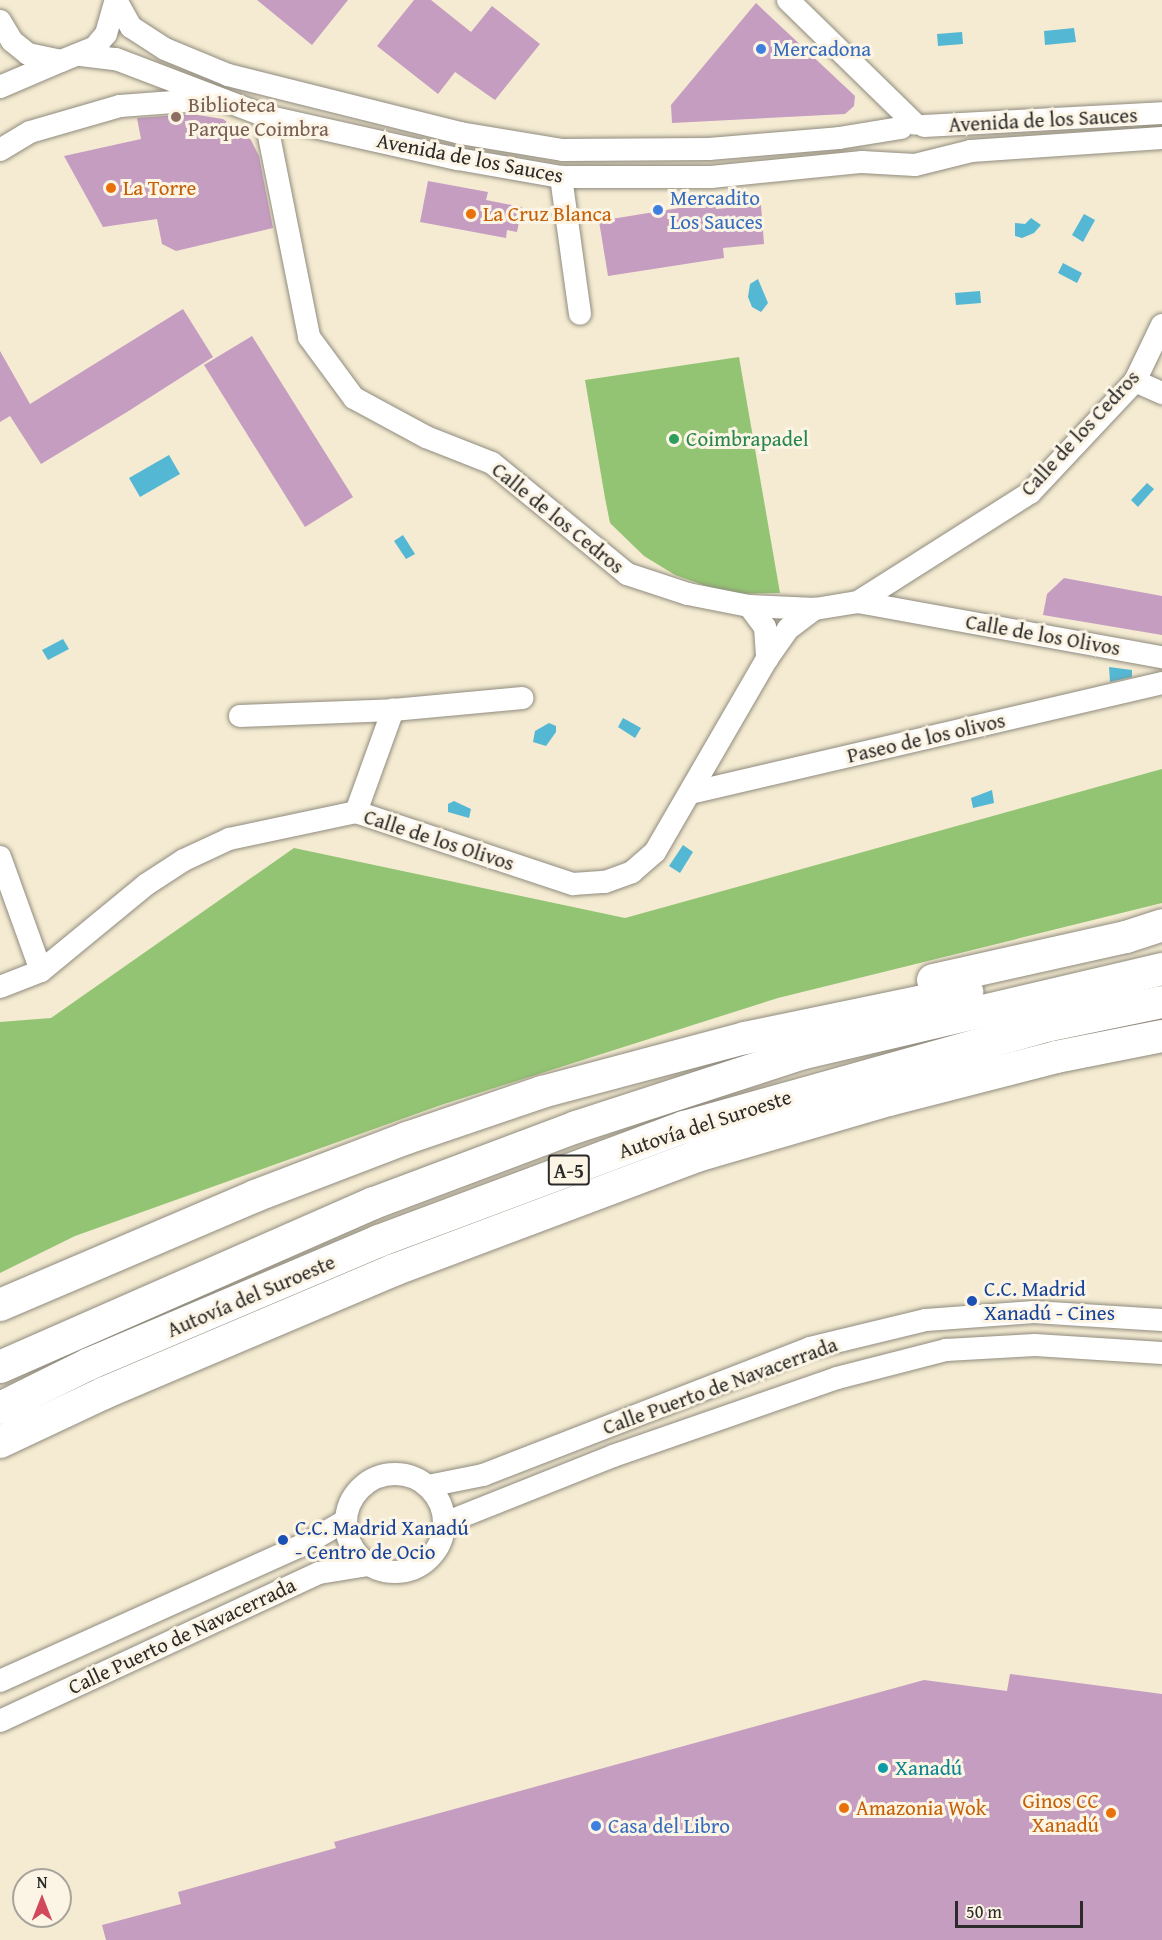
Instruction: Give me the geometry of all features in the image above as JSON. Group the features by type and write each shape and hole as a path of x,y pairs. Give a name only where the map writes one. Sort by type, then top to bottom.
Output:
{"highway":[{"path":"542,1092 559,1082 774,1016 1126,938 1162,925"},
{"path":"1126,938 1162,935"},
{"path":"0,1305 255,1196 407,1138 542,1092 745,1038 1162,953"},
{"name":"Autovía del Suroeste","path":"0,1367 374,1203 576,1126 804,1053 1162,969"},
{"name":"Autovía del Suroeste","path":"0,1408 89,1364 379,1241 684,1126 1050,1025 1162,1002"},
{"path":"0,1442 104,1393 394,1270 686,1160 889,1100 1056,1057 1162,1036"}],"street":[{"path":"0,87 71,58 106,34 116,0"},
{"name":"Avenida de los Sauces","path":"116,0 131,27 165,49 228,75 472,135 563,150 710,149 839,138 913,126 1162,113"},
{"path":"788,0 913,126 934,144 915,162 893,146 913,126"},
{"name":"Avenida de los Sauces","path":"0,23 12,41 28,54 116,59 265,116 458,159 561,177 711,177 862,162 915,162 971,151 1162,138"},
{"path":"0,150 30,132 120,106 220,99"},
{"name":"Calle de los Cedros","path":"265,116 309,337 354,398 426,437 492,463 627,574 688,594 749,606 815,609 858,602 1030,493 1135,381 1162,325"},
{"path":"561,177 580,314"},
{"path":"1135,381 1162,393"},
{"path":"904,573 906,595 924,614"},
{"name":"Calle de los Olivos","path":"858,602 1162,657"},
{"path":"749,606 765,627 767,659"},
{"name":"Calle de los Olivos","path":"0,987 41,971 147,884 184,860 229,839 356,812 573,884 605,882 632,872 655,852 767,659 788,629 815,609"},
{"name":"Paseo de los olivos","path":"690,793 1162,682"},
{"path":"240,716 393,710 522,698"},
{"path":"356,812 393,710"},
{"path":"0,857 41,971"},
{"name":"Calle Puerto de Navacerrada","path":"428,1486 483,1475 810,1348 926,1320 1034,1312 1162,1320"},
{"name":"Calle Puerto de Navacerrada","path":"445,1523 613,1456 814,1386 946,1350 1035,1345 1162,1353"},
{"path":"383,1475 414,1478 428,1486 437,1496 445,1523 436,1552 425,1563 397,1573 368,1565 351,1546 345,1521 357,1492 383,1475"},
{"name":"Calle Puerto de Navacerrada","path":"0,1681 305,1544 345,1521"},
{"name":"Calle Puerto de Navacerrada","path":"0,1721 319,1573 368,1565"}],"green space":[{"name":"Coimbrapadel","path":"739,357 780,593 729,594 675,575 644,556 610,523 605,498 585,380"},
{"path":"1162,769 1162,903 778,998 441,1105 75,1236 0,1273 0,1022 51,1018 294,848 625,918"}],"water":[{"path":"1074,28 1076,42 1045,45 1044,31"},
{"path":"962,32 963,44 938,46 937,34"},
{"path":"1084,214 1095,220 1083,242 1072,235"},
{"path":"1031,218 1041,225 1034,233 1022,238 1015,236 1015,223 1025,224"},
{"path":"1063,263 1082,273 1077,283 1058,273"},
{"path":"758,279 768,303 761,312 752,307 748,297 750,284"},
{"path":"980,291 981,303 956,305 955,293"},
{"path":"169,455 180,474 140,497 129,478"},
{"path":"1147,483 1154,489 1138,507 1131,500"},
{"path":"403,535 415,554 406,559 394,541"},
{"path":"63,639 69,649 48,660 42,650"},
{"path":"1109,667 1132,670 1132,677 1110,682"},
{"path":"623,718 641,728 635,738 618,727"},
{"path":"549,723 556,726 556,732 546,746 533,742 535,731"},
{"path":"992,790 994,803 973,808 971,798"},
{"path":"454,801 471,809 469,818 448,812 448,804"},
{"path":"683,845 693,852 680,873 669,866"}],"building":[{"path":"257,0 348,0 312,45"},
{"path":"414,0 431,0 471,32 492,6 540,44 495,100 455,72 438,94 377,46"},
{"name":"Mercadona","path":"756,3 855,96 854,106 845,114 672,123 671,105"},
{"path":"191,114 223,119 251,140 259,156 273,228 176,251 162,244 157,219 103,227 64,156 141,139 137,118"},
{"name":"La Cruz Blanca","path":"428,181 488,192 486,200 522,207 517,232 507,230 506,238 420,222"},
{"path":"716,202 716,209 761,205 764,244 723,248 724,258 608,276 599,221"},
{"path":"183,309 213,357 127,412 41,464 10,416 0,422 0,351 30,404"},
{"path":"252,336 353,497 305,527 204,365"},
{"path":"1064,578 1162,596 1162,635 1043,615 1047,594"},
{"name":"Xanadú","path":"1010,1674 1162,1694 1162,1940 106,1940 102,1925 181,1904 178,1892 336,1848 334,1842 924,1680 1007,1691"}],"place":[{"name":"Mercadona","path":"761,49"},
{"name":"Biblioteca Parque Coimbra","path":"176,117"},
{"name":"La Torre","path":"111,188"},
{"name":"Mercadito Los Sauces","path":"658,210"},
{"name":"La Cruz Blanca","path":"471,214"},
{"name":"Coimbrapadel","path":"674,439"},
{"name":"C.C. Madrid Xanadú - Cines","path":"972,1301"},
{"name":"C.C. Madrid Xanadú - Centro de Ocio","path":"283,1540"},
{"name":"Xanadú","path":"883,1768"},
{"name":"Amazonia Wok","path":"844,1808"},
{"name":"Ginos CC Xanadú","path":"1111,1813"},
{"name":"Casa del Libro","path":"596,1826"}]}
